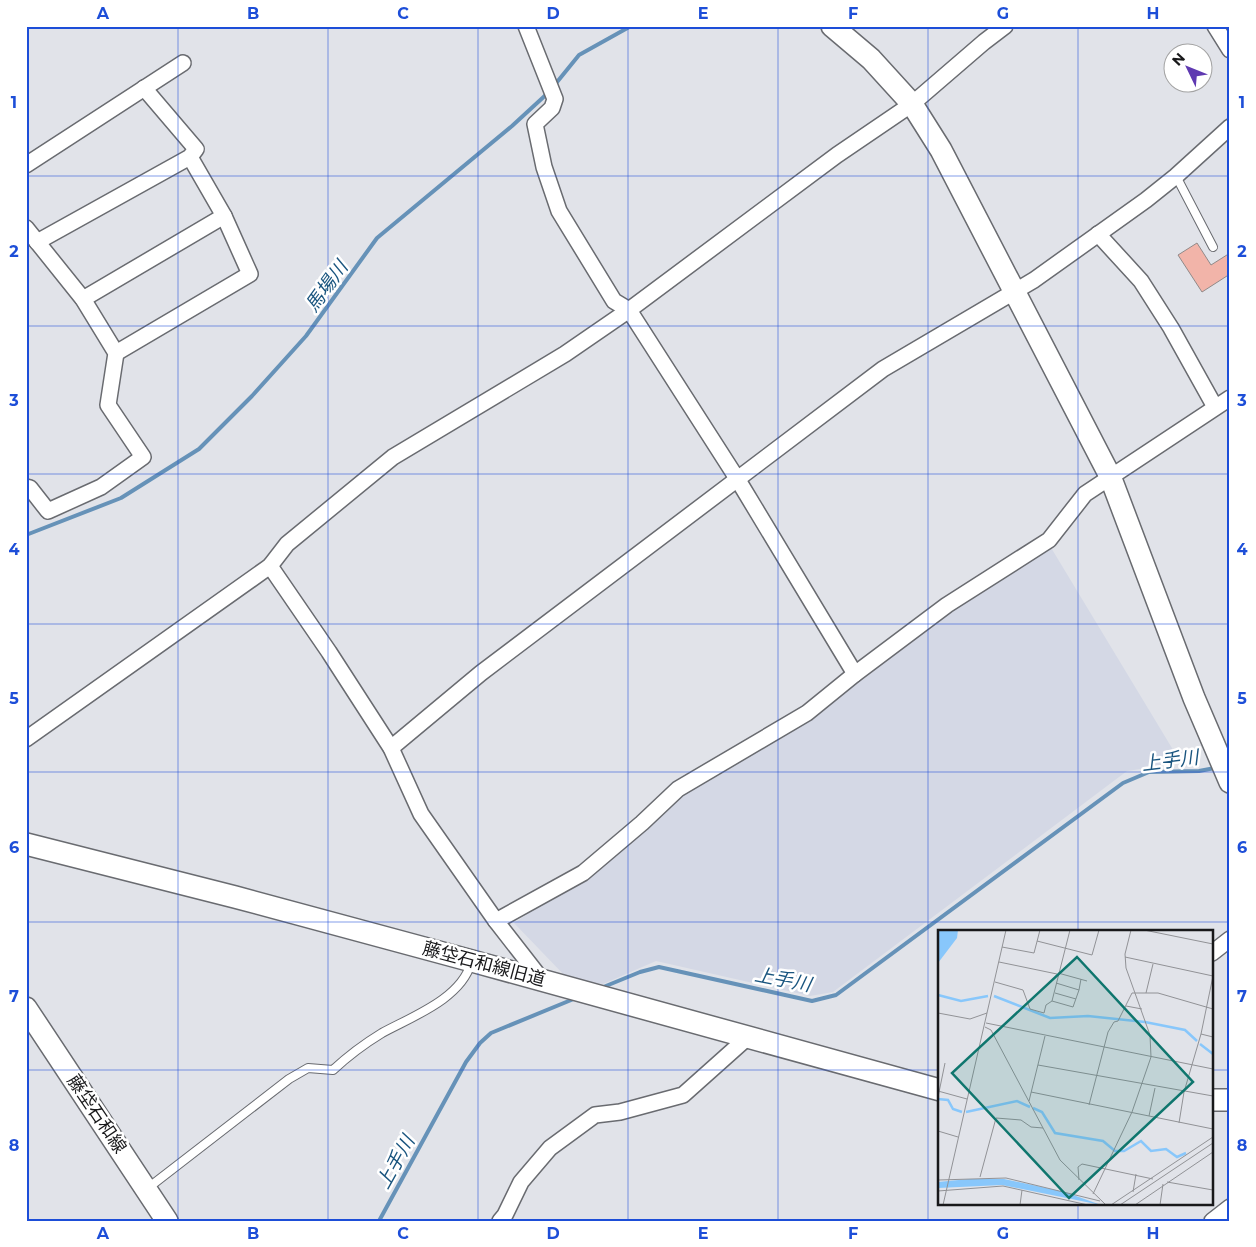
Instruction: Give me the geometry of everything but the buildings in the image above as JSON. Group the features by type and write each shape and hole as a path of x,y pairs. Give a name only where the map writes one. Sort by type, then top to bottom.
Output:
{"street":[{"path":"526,26 554,98 552,108 535,124 544,167 559,211 614,301 629,310 738,480 855,674"},
{"path":"832,26 871,59 912,104 941,150 1110,476 1194,698 1225,772"},
{"path":"26,739 270,566 287,544 393,457 565,354 629,310 837,155 912,104 1005,26"},
{"path":"1215,26 1230,50"},
{"path":"26,165 183,62"},
{"path":"37,242 190,157 196,149 144,88"},
{"path":"391,748 481,673 883,369 1034,280 1176,176 1230,127"},
{"path":"116,353 250,274 224,216 190,157"},
{"path":"83,299 224,216"},
{"path":"26,228 83,299 116,353 108,405 143,457 101,486 48,511 30,488 26,487"},
{"path":"496,921 582,873 642,823 678,789 807,713 855,674 947,605 1049,540 1085,494 1110,476 1224,404 1141,280 1098,234"},
{"path":"270,566 329,652 391,748 421,814 496,921 542,980"},
{"name":"藤垈石和線旧道","path":"26,844 235,897 938,1089"},
{"path":"1214,952 1230,939"},
{"name":"藤垈石和線","path":"26,1008 167,1221"},
{"path":"500,1221 521,1182 550,1148 595,1115 620,1112 683,1095 748,1037"},
{"path":"1214,1100 1230,1100"},
{"path":"1212,1221 1230,1207"}],"lane":[{"path":"1176,176 1213,247"},
{"path":"146,1189 289,1079 308,1068 332,1070 353,1052 383,1033 430,1009 457,986 469,972 472,961"}],"shaded area":[{"path":"1050,546 1181,763 1127,771 833,992 810,996 656,961 603,984 567,978 514,923 591,872 684,793 790,731 865,678 953,606"}],"waterway":[{"name":"馬場川","path":"553,87 579,55 631,26"},
{"name":"馬場川","path":"26,535 121,498 199,449 252,396 306,336 377,238 512,126 549,92"},
{"name":"上手川","path":"601,988 640,972 659,967 812,1001 836,995 1123,783 1149,772 1199,771 1215,768"},
{"name":"上手川","path":"379,1221 466,1062 480,1043 491,1033 576,998"}]}
